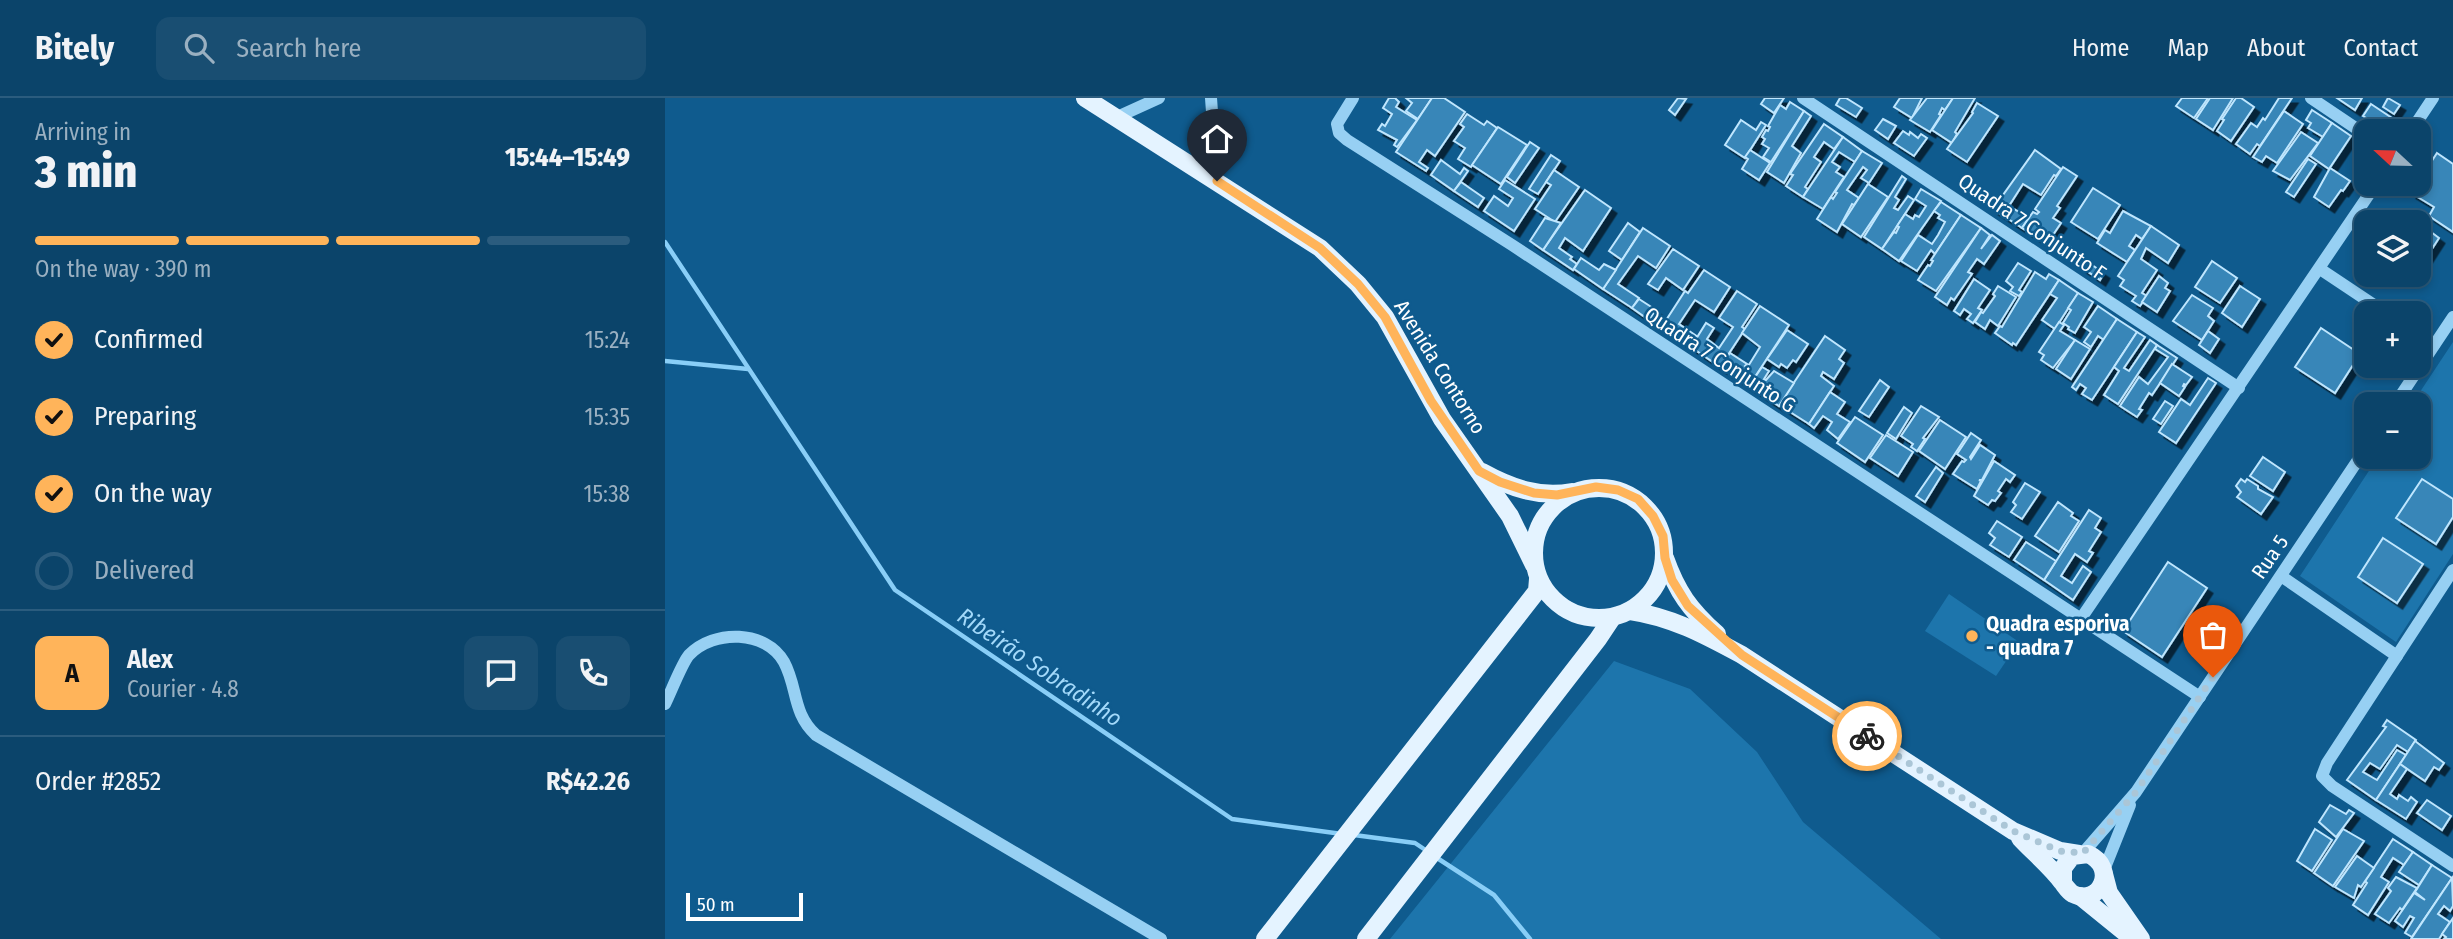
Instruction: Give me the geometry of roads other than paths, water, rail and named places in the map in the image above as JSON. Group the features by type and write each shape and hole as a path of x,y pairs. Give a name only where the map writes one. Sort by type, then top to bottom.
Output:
{"main road":[{"name":"Avenida Contorno","path":"1085,98 1320,248 1358,284 1385,317 1437,410 1510,516 1536,572"},
{"path":"1479,471 1500,482 1534,493 1557,495 1596,487 1618,490 1638,499 1653,516 1663,536 1665,558 1672,580 1688,606 1742,655"},
{"path":"1265,939 1537,591 1534,543 1542,522 1555,504 1574,492"},
{"path":"1536,572 1554,601 1577,615 1594,619 1612,618 1630,611 1647,598 1659,579 1665,558"},
{"path":"1630,611 1656,615 1685,625 1742,655 2013,831 2060,851 2088,854 2098,860 2109,893 2141,939"},
{"path":"1366,939 1612,618"},
{"path":"2013,831 2067,889 2080,896 2133,939"},
{"path":"2063,883 2063,868 2072,856 2081,854"},
{"path":"2080,896 2087,896 2100,888 2104,872"}],"street":[{"path":"1115,118 1159,98"},
{"path":"1211,98 1217,181"},
{"name":"Quadra 7 Conjunto G","path":"1353,98 1339,118 1339,133 2200,697"},
{"name":"Quadra 7 Conjunto F","path":"1803,98 2239,388"},
{"path":"2311,98 2354,127"},
{"path":"2419,119 2433,98"},
{"path":"2080,620 2368,196"},
{"path":"2320,269 2368,301"},
{"path":"2403,392 2453,317"},
{"name":"Rua 5","path":"2081,854 2136,792 2354,466"},
{"path":"2453,570 2327,763 2322,776 2332,786 2453,866"},
{"path":"2281,576 2397,656"},
{"path":"665,704 689,655 708,643 728,636 751,637 773,649 784,663 800,716 817,735 1161,939"},
{"name":"Rua 5","path":"2104,872 2136,792"}],"waterway":[{"name":"Ribeirão Sobradinho","path":"665,242 895,590 1232,819 1342,834"},
{"path":"665,361 748,369"},
{"name":"Ribeirão Sobradinho","path":"1354,835 1415,843 1427,851"},
{"name":"Ribeirão Sobradinho","path":"1434,856 1494,895 1530,939"}],"place":[{"name":"Quadra esporiva - quadra 7","path":"1972,636"}]}
